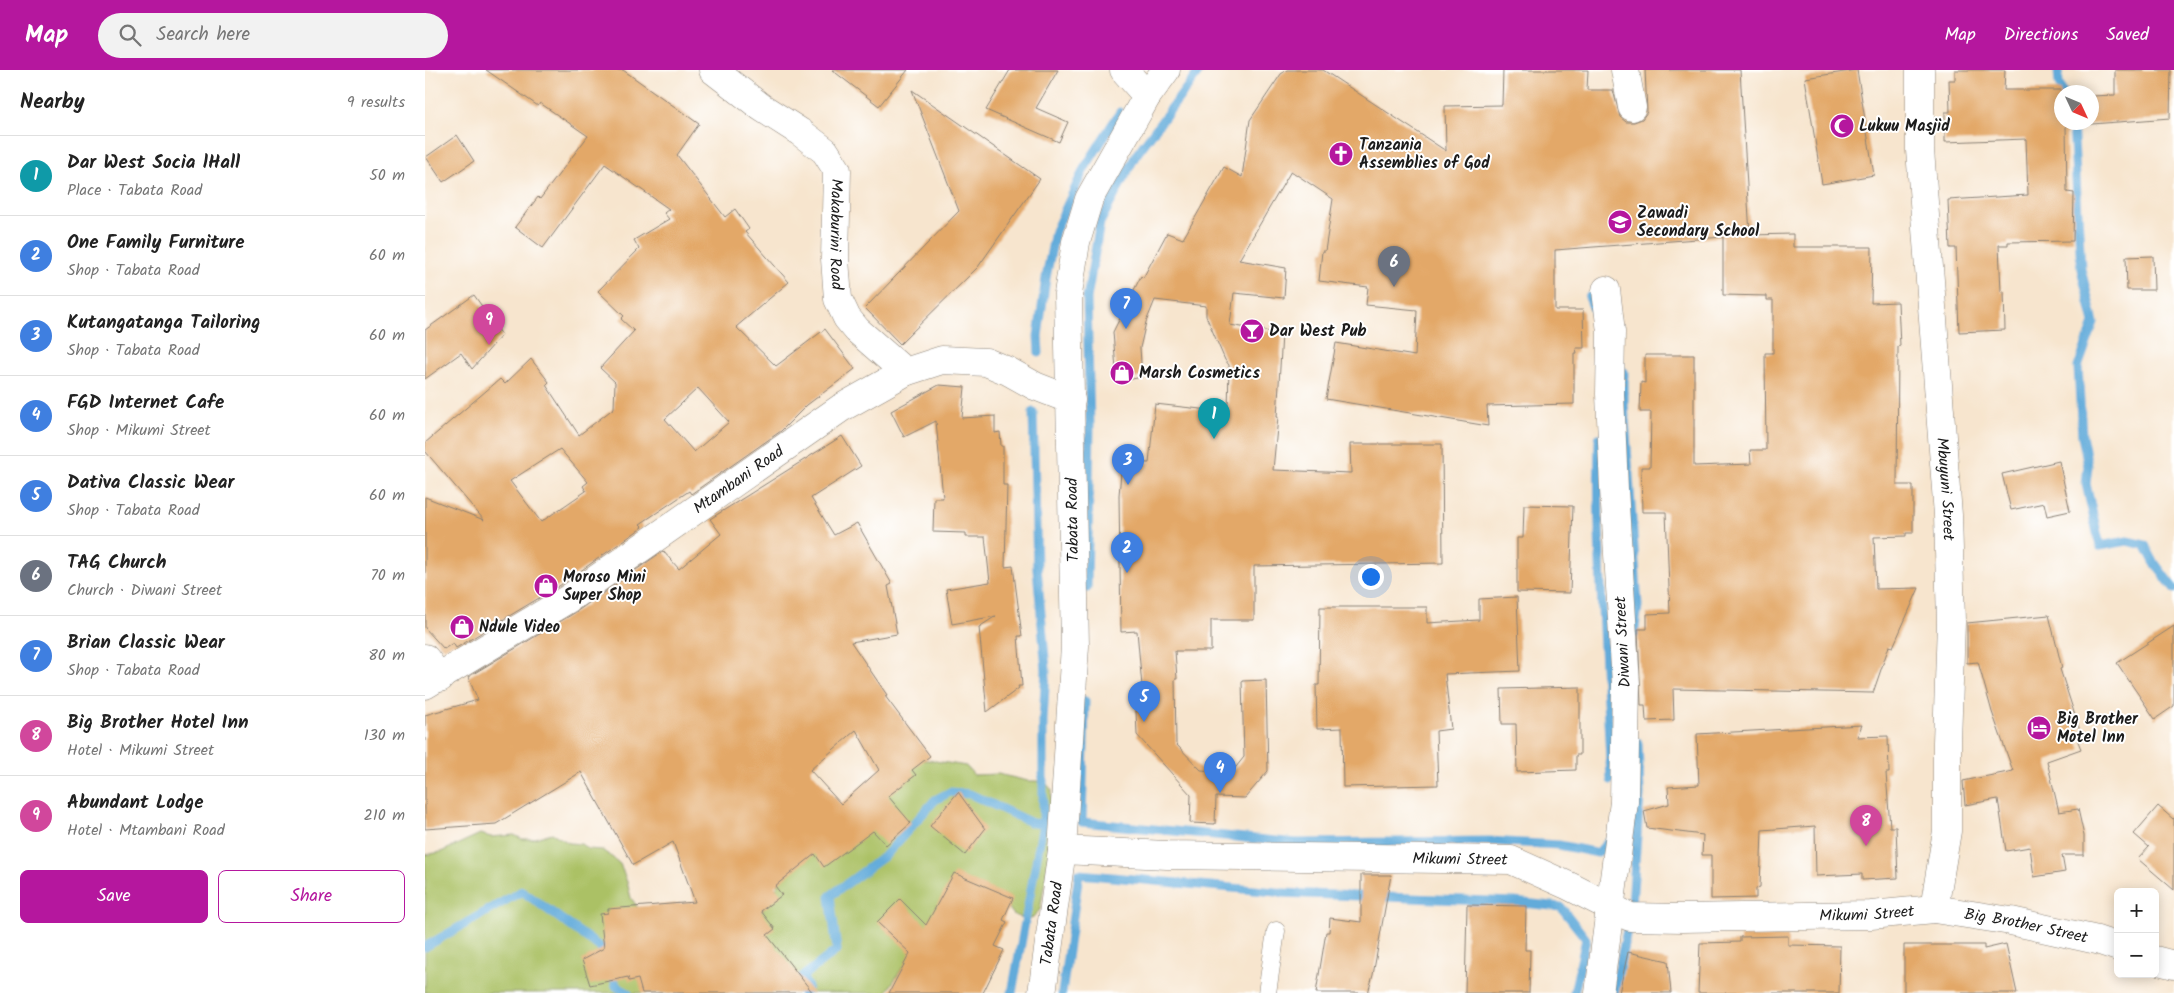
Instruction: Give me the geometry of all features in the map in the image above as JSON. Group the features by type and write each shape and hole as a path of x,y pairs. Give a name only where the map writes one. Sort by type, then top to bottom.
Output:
{"street":[{"name":"Makaburini Road","path":"713,70 761,107 825,151 837,170 835,259 838,299 847,318 857,330 905,372"},
{"path":"1124,70 1147,96"},
{"name":"Tabata Road","path":"1042,993 1062,850 1075,646 1068,294 1076,242 1089,199 1147,96 1166,70"},
{"path":"1625,70 1632,107"},
{"name":"Mbuyuni Street","path":"1920,70 1920,150 1948,515 1951,622 1947,742 1947,831 1934,909"},
{"name":"Diwani Street","path":"1599,993 1624,802 1627,684 1613,470 1610,394 1611,332 1607,290"},
{"name":"Mtambani Road","path":"430,674 568,599 841,408 905,372 942,360 987,362 1035,386 1071,400"},
{"name":"Mikumi Street","path":"1062,850 1167,855 1511,860 1569,886 1629,917 1871,915 1934,909"},
{"name":"Big Brother Street","path":"1934,909 2011,920 2114,946"},
{"path":"2159,961 2174,965"}],"lane":[{"path":"1267,993 1276,932"}],"green space":[{"path":"929,760 966,766 974,775 998,774 1028,781 1044,781 1052,790 1050,852 1040,910 1029,921 1014,915 1004,902 917,945 886,993 425,993 425,855 441,852 480,834 491,837 514,835 522,839 532,839 552,833 569,843 581,844 588,849 602,850 620,864 631,898 639,909 760,915 787,870 911,761"}],"building":[{"path":"486,70 623,70 699,124 677,155 725,217 735,209 749,229 745,232 789,282 736,327 776,366 825,329 855,369 807,405 781,431 691,494 689,491 640,524 643,527 559,586 456,648 453,643 444,649 425,628 425,497 484,520 425,451 425,443 500,379 505,384 531,359 549,382 546,385 579,435 614,408 615,382 600,368 634,331 621,319 624,316 598,291 639,249 634,240 669,219 664,213 669,209 605,164 543,248 515,227 538,197 540,199 588,136 540,103 538,106","holes":["698,388 729,422 694,452 665,419","560,449 588,482 583,486 586,491 541,522 510,481"]},
{"path":"832,70 908,70 879,106"},
{"path":"1010,70 1058,70 1036,108 1068,122 1059,142 986,110"},
{"path":"1287,70 1323,70 1446,151 1445,106 1502,105 1503,70 1588,70 1587,90 1613,90 1620,117 1626,122 1634,122 1642,119 1647,112 1645,70 1740,70 1750,235 1793,234 1793,247 1872,247 1871,303 1898,302 1900,346 1898,347 1897,485 1913,485 1913,533 1906,533 1906,536 1874,537 1876,589 1919,588 1893,647 1889,646 1873,693 1673,689 1674,720 1646,721 1645,705 1641,705 1638,629 1647,629 1647,614 1670,613 1666,512 1642,512 1641,467 1650,467 1651,412 1640,412 1641,382 1645,383 1645,355 1694,355 1694,466 1751,464 1750,450 1766,450 1765,353 1773,353 1773,300 1767,300 1767,296 1723,295 1723,237 1555,250 1555,310 1583,310 1584,348 1576,348 1577,353 1574,353 1574,404 1487,406 1488,426 1326,399 1336,343 1415,356 1417,310 1366,305 1368,287 1319,281 1322,251 1325,251 1333,199 1291,171 1239,260 1286,268 1284,298 1234,293 1230,325 1282,334 1273,470 1351,473 1350,444 1442,444 1443,563 1254,566 1254,620 1211,620 1211,651 1175,651 1177,679 1175,679 1176,744 1201,770 1232,772 1244,757 1242,681 1266,680 1268,771 1245,798 1216,797 1215,824 1190,823 1191,795 1137,735 1135,687 1142,686 1137,631 1121,632 1119,495 1122,462 1149,463 1155,404 1228,412 1229,365 1206,316 1206,306 1155,300 1146,322 1140,348 1142,377 1117,382 1113,332 1141,276 1143,278 1167,233 1183,239 1224,167 1242,177 1250,120 1281,74"},
{"path":"1857,70 1874,175 1822,184 1805,78"},
{"path":"1955,70 2005,70 2004,90 2054,90 2054,130 2066,130 2067,192 2074,193 2073,241 2008,242 2008,245 1999,245 2001,292 2004,291 2005,330 1959,332 1956,248 1950,248 1948,200 2028,195 2026,139 1945,142 1945,112 1950,112 1949,80 1955,80"},
{"path":"2115,70 2171,70 2170,118 2099,123 2099,96 2115,95"},
{"path":"912,90 1040,179 978,267 900,344 865,308 959,211"},
{"path":"457,135 474,161 443,182 426,157"},
{"path":"2153,256 2154,290 2127,290 2126,257"},
{"path":"474,295 502,335 472,369 461,353 425,379 425,330"},
{"path":"939,385 965,387 962,418 995,416 995,433 1000,432 1001,446 1003,446 1003,485 1007,485 1005,567 1013,566 1022,636 1018,636 1022,686 1018,686 1019,688 987,712 979,627 996,616 952,624 946,589 990,582 985,537 966,537 966,533 933,532 934,498 943,498 936,421 904,437 891,411"},
{"path":"842,436 861,466 811,498 834,535 857,523 892,584 888,586 897,634 851,642 887,695 885,696 930,756 912,770 916,775 888,796 911,823 886,845 873,831 824,867 815,854 775,886 782,895 761,911 775,929 767,935 813,993 642,993 638,979 629,981 628,977 590,985 582,960 604,948 600,914 608,913 608,909 695,902 673,842 633,865 581,772 496,824 425,829 425,715 478,700 468,677 576,612 663,551 679,569 721,534 710,519","holes":["856,730 879,770 841,804 810,770"]},
{"path":"2059,461 2070,511 2047,516 2044,503 2011,510 2002,474"},
{"path":"1524,505 1573,506 1570,593 1517,592 1517,538 1523,538"},
{"path":"1517,597 1520,671 1445,674 1451,729 1436,731 1438,785 1343,787 1342,728 1317,729 1316,685 1319,685 1320,607 1427,607 1427,623 1479,620 1479,599"},
{"path":"2049,615 2062,668 2060,669 2082,737 2077,739 2081,749 2047,761 2059,812 2078,809 2084,836 2084,855 2062,855 2065,872 2034,877 2030,847 2006,851 1998,799 1965,805 1963,781 2013,771 1992,712 1978,662 1967,663 1967,623"},
{"path":"2174,626 2174,706 2155,719 2117,663"},
{"path":"1580,687 1580,755 1576,755 1576,770 1517,772 1516,724 1502,724 1501,689"},
{"path":"1862,725 1857,737 1888,736 1889,773 1886,773 1890,827 1896,827 1898,878 1862,880 1862,874 1816,876 1815,826 1762,830 1760,887 1756,888 1756,898 1711,899 1711,855 1702,855 1703,835 1647,828 1644,811 1669,804 1668,787 1699,785 1697,734"},
{"path":"958,792 985,829 965,855 930,826"},
{"path":"2158,806 2174,818 2174,890 2138,859 2149,847 2134,834"},
{"path":"954,873 1013,898 1003,920 1007,922 995,946 1004,950 983,993 889,993 910,953 877,922 900,899 926,925"},
{"path":"1361,875 1391,875 1368,993 1316,993 1326,932 1329,932 1330,918 1361,922"},
{"path":"1467,905 1526,906 1525,950 1530,950 1529,993 1465,993"},
{"path":"1788,936 1788,945 1840,946 1839,993 1698,993 1700,943 1740,942 1740,937"},
{"path":"2006,944 2017,993 1904,993 1904,945 1984,945 1984,949"},
{"path":"1628,952 1668,961 1671,993 1619,993"}],"waterway":[{"path":"1087,588 1090,427 1087,298 1100,223 1136,155 1200,70"},
{"path":"2058,70 2060,85"},
{"path":"1039,353 1038,336 1055,231 1084,169 1120,112"},
{"path":"2073,130 2081,269 2094,323 2078,367 2082,436 2088,466 2086,484 2100,546 2127,541 2145,545 2154,562 2174,589"},
{"path":"1589,297 1595,312 1598,355"},
{"path":"1624,372 1624,404 1638,606 1634,634"},
{"path":"1012,993 1043,824 1043,720 1046,670 1037,568 1033,412"},
{"path":"1599,438 1600,566 1611,780"},
{"path":"1085,701 1082,822 1296,843 1489,841 1559,845 1598,853 1612,837"},
{"path":"1632,904 1640,794 1638,743"},
{"path":"803,993 808,987 802,977 837,950 830,896 886,855 935,800 950,792 970,794 1032,823 1043,824"},
{"path":"1062,993 1079,874 1276,892"},
{"path":"425,947 522,891 601,948 610,960 616,986 628,993"},
{"path":"1282,893 1514,902 1561,907 1586,939 1574,993"},
{"path":"1614,993 1627,930"}],"place":[{"name":"Lukuu Masjid","path":"1842,126"},
{"name":"Tanzania Assemblies of God","path":"1341,154"},
{"name":"Zawadi Secondary School","path":"1620,222"},
{"name":"TAG Church","path":"1394,287"},
{"name":"Brian Classic Wear","path":"1126,329"},
{"name":"Dar West Pub","path":"1252,331"},
{"name":"Abundant Lodge","path":"489,345"},
{"name":"Marsh Cosmetics","path":"1122,373"},
{"name":"Dar West Socia lHall","path":"1214,439"},
{"name":"Kutangatanga Tailoring","path":"1128,485"},
{"name":"One Family Furniture","path":"1127,573"},
{"name":"Moroso Mini Super Shop","path":"546,586"},
{"name":"Ndule Video","path":"462,627"},
{"name":"Dativa Classic Wear","path":"1144,722"},
{"name":"Big Brother Motel Inn","path":"2039,728"},
{"name":"FGD Internet Cafe","path":"1220,793"},
{"name":"Big Brother Hotel Inn","path":"1866,846"}]}
